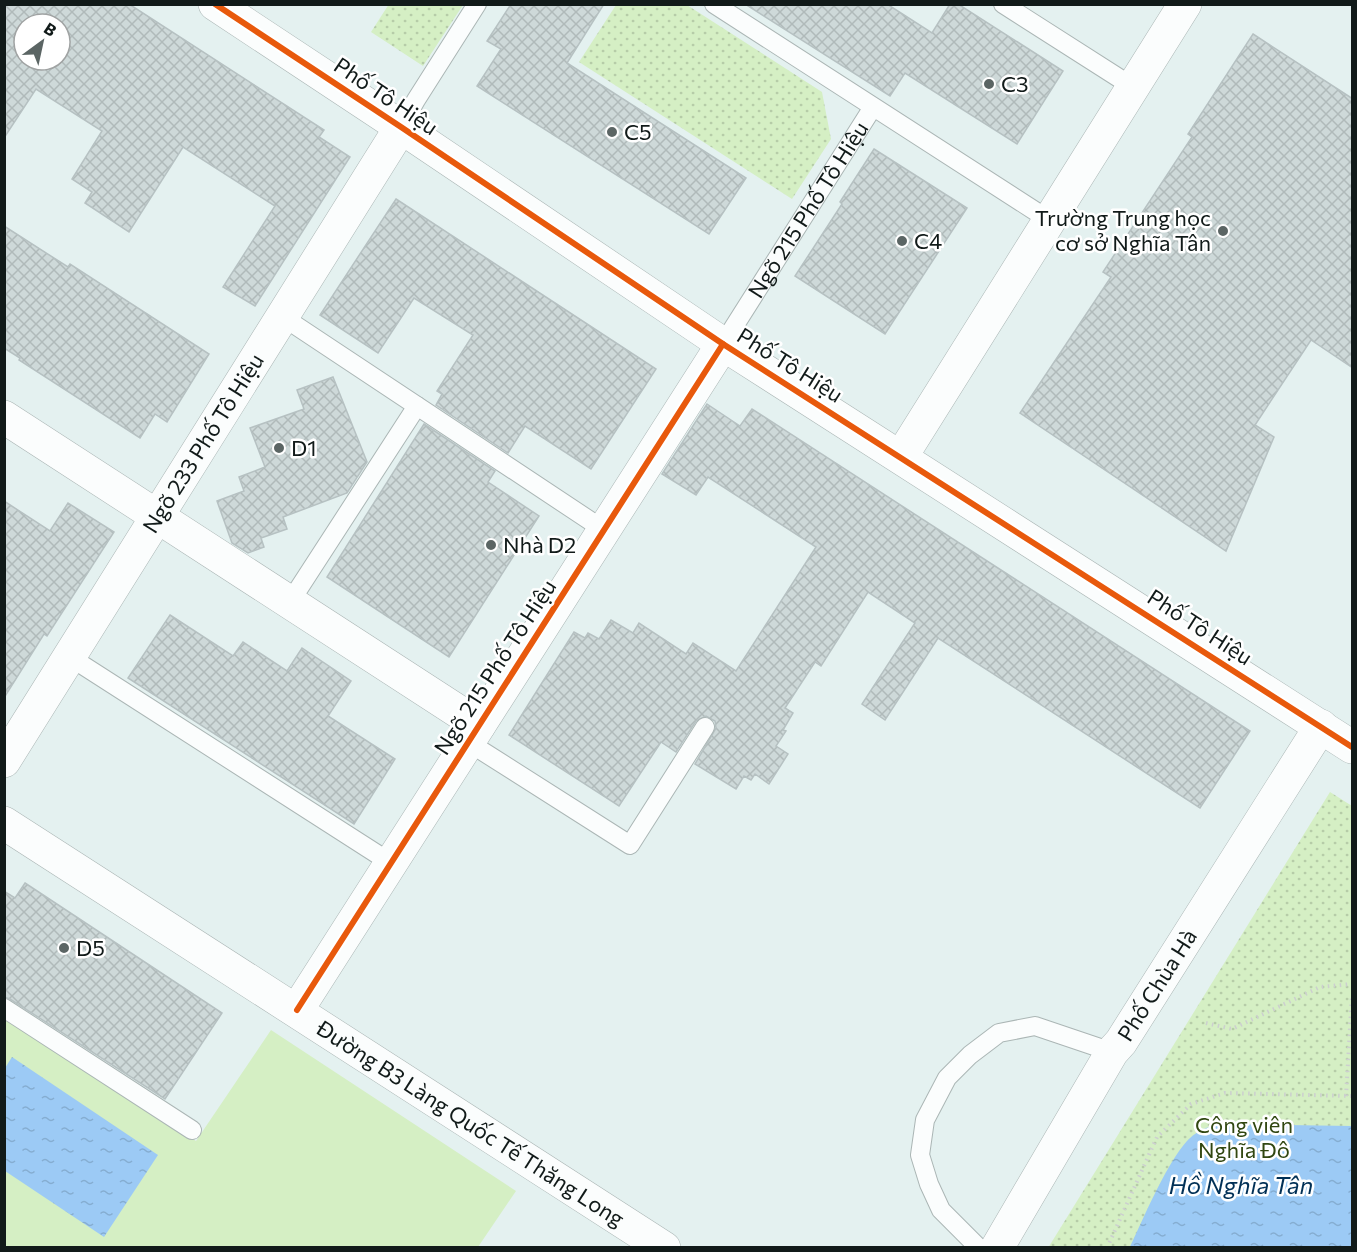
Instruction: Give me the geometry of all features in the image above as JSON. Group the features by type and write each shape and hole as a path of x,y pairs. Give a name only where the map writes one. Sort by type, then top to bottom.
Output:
{"street":[{"name":"Phố Tô Hiệu","path":"215,4 723,344 1353,747"},
{"path":"901,457 1185,4"},
{"name":"Ngõ 233 Phố Tô Hiệu","path":"4,761 401,127"},
{"name":"Ngõ 215 Phố Tô Hiệu","path":"297,1010 723,344"},
{"path":"4,417 290,602 473,734"},
{"name":"Phố Chùa Hà","path":"997,1248 1112,1052 1127,1032 1321,726"},
{"name":"Đường B3 Làng Quốc Tế Thăng Long","path":"4,823 664,1248"}],"lane":[{"path":"401,127 477,4"},
{"path":"714,4 1049,220"},
{"path":"1003,4 1133,87"},
{"name":"Ngõ 215 Phố Tô Hiệu","path":"723,344 873,107"},
{"path":"283,317 604,530"},
{"path":"290,602 417,406"},
{"path":"70,657 391,863"},
{"path":"473,734 630,845 705,727"},
{"path":"4,1008 192,1130"},
{"path":"979,1248 941,1210 928,1184 920,1155 925,1120 947,1078 970,1055 999,1033 1035,1026 1112,1052"}],"path":[{"path":"1206,1023 1232,1029 1320,987 1353,984"},
{"path":"1346,1096 1353,995"},
{"path":"1107,1248 1157,1137 1191,1104 1225,1093 1353,1096"}],"green space":[{"path":"389,4 463,5 423,66 371,32"},
{"path":"616,5 687,5 822,92 831,139 792,199 579,62"},
{"name":"Công viên Nghĩa Đô","path":"1330,792 1352,806 1352,1247 1048,1248"},
{"path":"4,1019 196,1141 271,1030 516,1191 478,1247 5,1247"}],"water":[{"path":"12,1057 158,1155 104,1237 5,1171 5,1068"},
{"name":"Hồ Nghĩa Tân","path":"1230,1124 1352,1126 1352,1247 1130,1247 1168,1169 1186,1142 1203,1129"}],"building":[{"path":"4,4 129,4 324,130 319,137 350,157 255,306 223,287 275,206 183,147 129,232 85,203 92,192 72,179 102,131 36,89 4,138"},
{"name":"C5","path":"511,4 604,4 567,63 746,178 709,234 477,86 501,49 487,41"},
{"name":"C3","path":"745,4 887,4 932,33 950,4 958,4 1063,71 1017,144 905,73 890,96"},
{"name":"Trường Trung học cơ sở Nghĩa Tân","path":"1253,34 1353,99 1353,368 1311,340 1255,425 1274,437 1226,551 1020,413 1111,277 1103,272 1192,137 1188,134"},
{"name":"C4","path":"874,149 967,208 885,334 795,276 842,204 840,202"},
{"path":"396,199 656,369 591,469 525,426 508,453 436,405 442,394 437,391 473,335 414,298 378,353 320,315"},
{"path":"4,226 68,267 70,264 209,354 167,422 155,414 140,438 4,348"},
{"path":"333,377 367,462 347,493 283,517 287,529 261,538 264,547 248,553 232,543 217,501 244,491 239,477 265,467 250,428 304,409 297,390"},
{"path":"707,404 740,426 752,409 1250,731 1200,808 938,638 885,720 862,704 915,623 868,592 821,666 815,662 785,708 793,713 783,730 786,731 776,746 788,754 769,784 755,774 751,780 744,776 736,789 695,764 716,728 715,721 706,716 696,721 676,752 661,742 619,806 509,735 574,632 585,638 588,633 599,639 611,620 633,633 639,623 686,654 693,643 736,671 816,547 708,477 696,495 662,474"},
{"name":"Nhà D2","path":"424,424 495,471 488,482 539,516 449,657 327,577"},
{"path":"4,501 50,531 68,503 114,532 47,636 44,634 4,698"},
{"path":"170,615 233,656 243,642 287,671 302,648 351,681 328,716 395,759 354,824 128,678"},
{"name":"D5","path":"25,883 222,1013 165,1099 4,997 4,891 15,898"}],"cycle path":[{"path":"215,4 723,344 1352,747"},
{"path":"297,1010 723,344"}],"place":[{"name":"C3","path":"989,84"},
{"name":"C5","path":"612,132"},
{"name":"Trường Trung học cơ sở Nghĩa Tân","path":"1223,231"},
{"name":"C4","path":"902,241"},
{"name":"D1","path":"279,448"},
{"name":"Nhà D2","path":"491,545"},
{"name":"D5","path":"64,948"}]}
